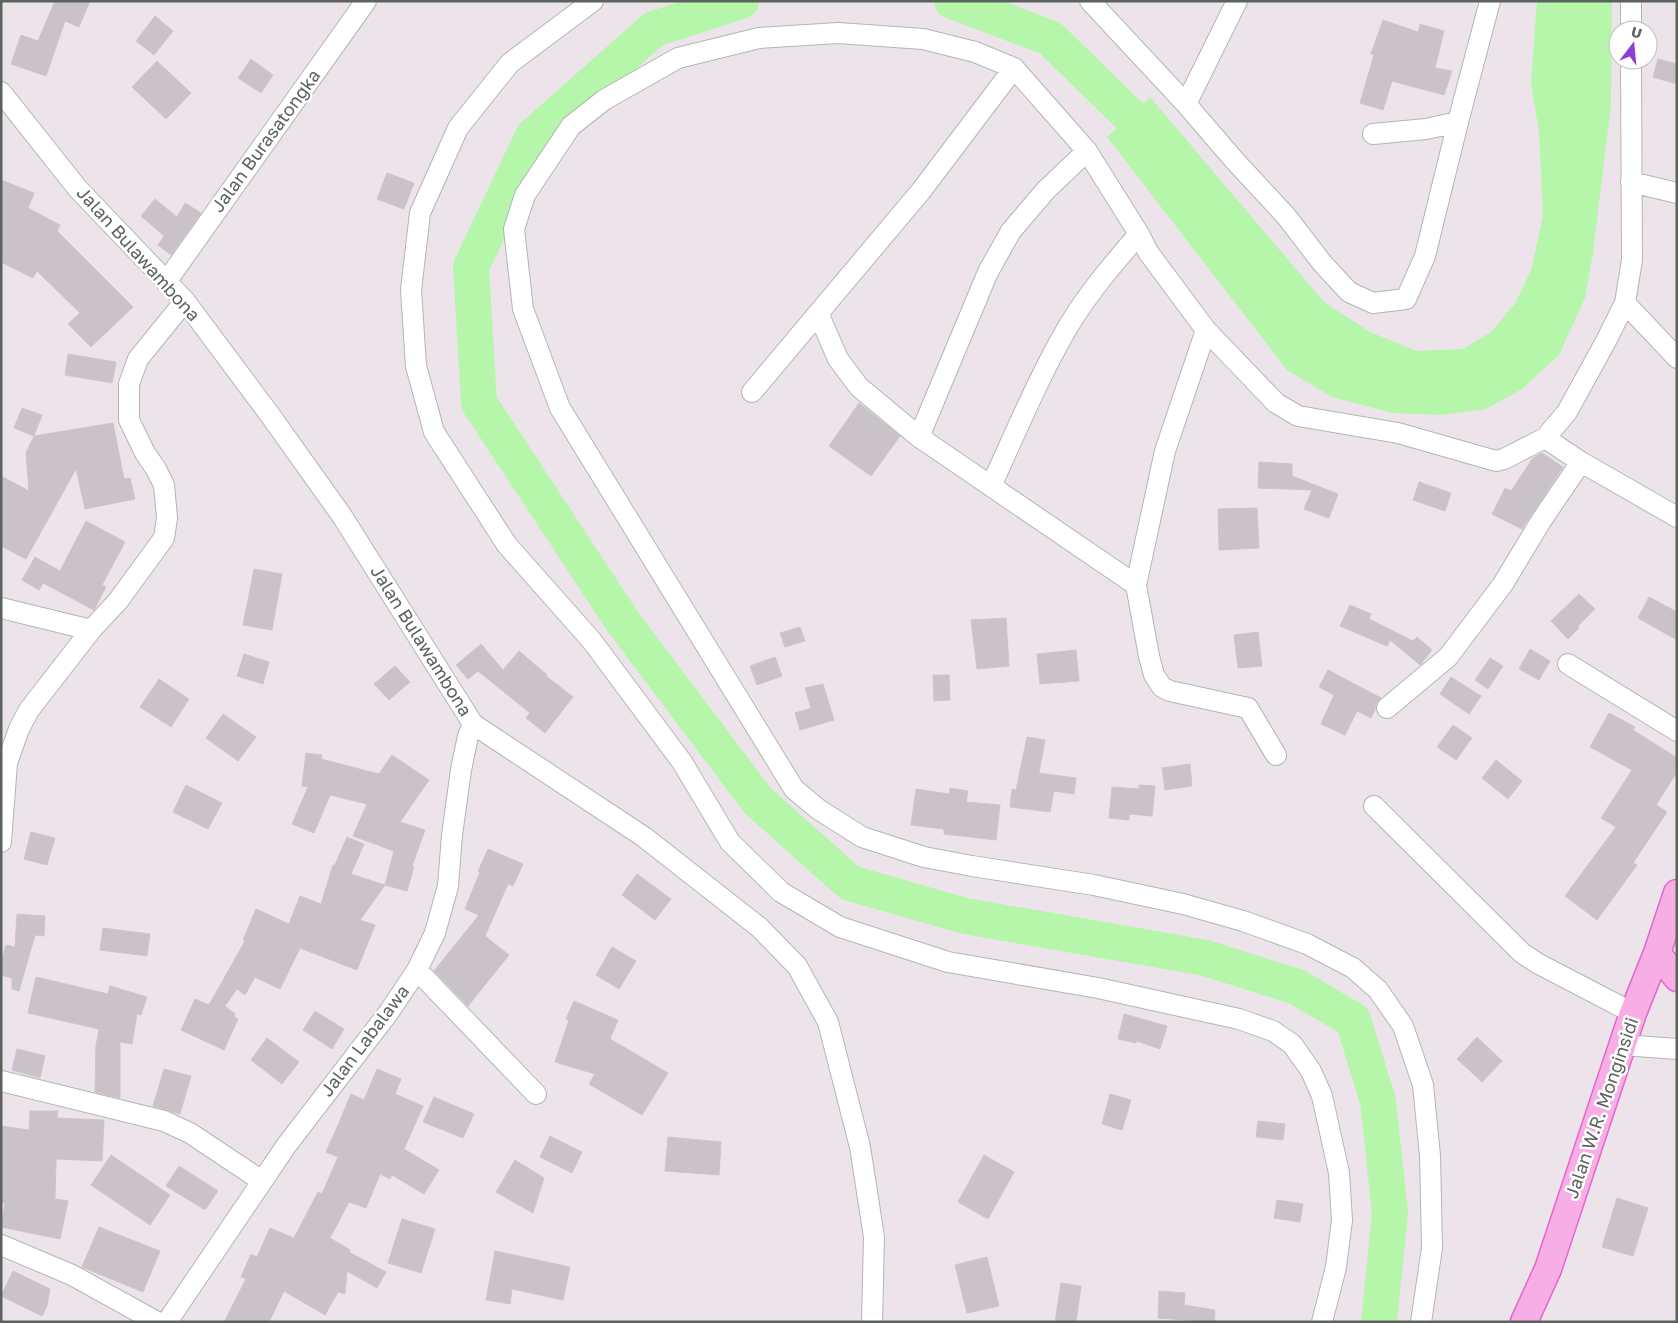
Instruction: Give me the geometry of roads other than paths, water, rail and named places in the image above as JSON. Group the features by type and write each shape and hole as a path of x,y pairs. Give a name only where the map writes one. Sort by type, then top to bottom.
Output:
{"main road":[{"name":"Jalan W.R. Monginsidi","path":"1524,1322 1548,1269 1633,1013 1657,953 1677,893"},
{"path":"1657,953 1677,978"}],"street":[{"name":"Jalan Burasatongka","path":"166,282 366,1"},
{"path":"593,1 510,63 458,128 420,213 411,290 415,357 434,432 507,546 592,641 682,762 730,842 781,892 840,926 948,962 1098,988 1239,1019 1274,1031 1292,1044 1311,1071 1322,1096 1339,1174 1342,1220 1336,1267 1322,1322"},
{"path":"1090,1 1186,104 1286,216 1323,264 1349,292 1373,303 1406,299 1425,256 1490,1"},
{"path":"1186,104 1237,1"},
{"path":"1631,1 1631,20"},
{"path":"1421,1322 1432,1248 1430,1156 1423,1085 1403,1026 1378,990 1353,968 1308,944 1243,921 1184,904 1094,885 924,857 862,837 818,810 794,789 560,408 523,309 514,229 525,195 571,126 604,100 678,58 759,38 838,33 923,38 975,52 1014,68 1087,151 1139,234 1148,252 1206,330 1276,404 1298,416 1398,433 1496,461 1504,459 1545,438 1567,412 1625,303 1632,260 1630,182 1631,70"},
{"path":"752,392 921,191 1014,68"},
{"name":"Jalan Bulawambona","path":"1,92 78,189 185,301 342,516 474,724 644,837 759,927 797,966 828,1022 860,1147 874,1237 872,1322"},
{"path":"1373,134 1426,129 1458,122"},
{"path":"919,437 988,272 1011,231 1046,190 1087,151"},
{"path":"1630,182 1677,193"},
{"path":"991,486 1053,354 1070,324 1094,287 1139,234"},
{"path":"1,842 7,763 19,729 29,710 91,630 118,601 164,538 167,518 164,484 156,468 145,453 129,420 129,384 138,359 185,301"},
{"path":"1625,303 1677,358"},
{"path":"818,315 838,359 859,387 919,437 1136,584"},
{"path":"1206,330 1165,452 1136,584 1149,656 1154,675 1162,686 1170,691 1248,708 1276,755"},
{"path":"1545,438 1581,462 1677,517"},
{"path":"1387,708 1448,657 1503,584 1541,521 1581,462"},
{"path":"1,608 91,630"},
{"path":"1568,664 1677,731"},
{"name":"Jalan Labalawa","path":"167,1322 286,1146 389,1012 417,970 435,933 448,886 452,835 461,770 468,736 474,724"},
{"path":"1374,806 1522,953 1537,963 1633,1013"},
{"path":"417,970 536,1094"},
{"path":"1623,1045 1677,1049"},
{"path":"1,1081 164,1121 190,1133 262,1181"},
{"path":"1,1245 72,1275 157,1322"}],"waterway":[{"path":"741,1 654,29 533,136 471,267 479,403 623,622 758,801 850,883 965,916 1206,958 1297,987 1353,1020 1378,1101 1390,1213 1379,1322"},
{"path":"952,1 1050,38 1130,116"}]}
